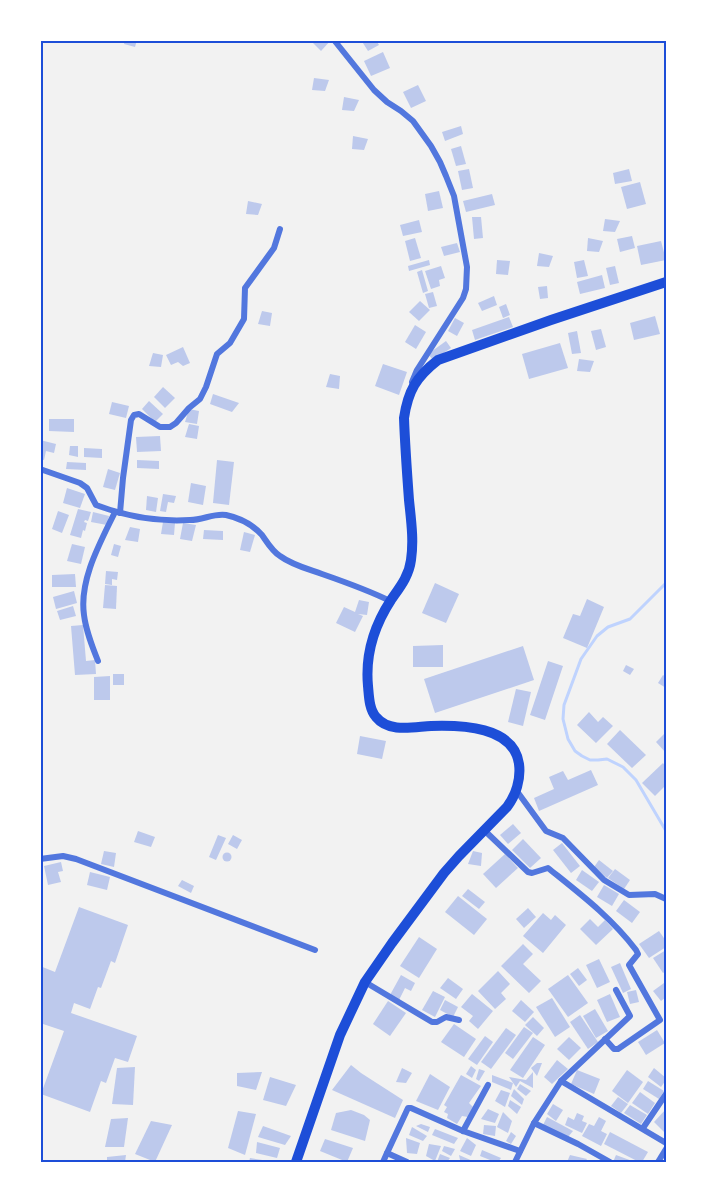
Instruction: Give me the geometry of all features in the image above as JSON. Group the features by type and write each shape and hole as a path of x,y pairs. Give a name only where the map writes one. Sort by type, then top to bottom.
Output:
{"highway":[{"path":"296,1162 340,1035 365,982 444,873 514,798 520,778 518,757 512,746 497,735 453,726 400,728 383,723 372,711 368,681 369,647 390,601 409,572 411,560 412,538 404,418 411,388 426,369 438,360 666,282"}],"street":[{"path":"334,40 374,90 412,121 431,146 447,176 455,203 467,267 466,289 463,298 417,370 406,395 406,402"},
{"path":"98,660 89,638 83,600 95,556 117,513 131,420 134,415 139,414 160,427 170,427 200,399 217,354 230,343 244,319 245,288 274,248 280,229"},
{"path":"40,469 80,483 87,489 96,505 117,513 181,521 215,515 226,515 238,519 260,533 279,556 299,566 373,592 390,601"},
{"path":"516,790 546,831 563,838 604,880 629,896 655,894 666,899"},
{"path":"484,830 528,872 548,868 596,907 636,950 638,954 629,965 660,1020 618,1049 614,1049 605,1039"},
{"path":"40,859 63,856 76,860 315,950"},
{"path":"365,982 432,1022 446,1017 459,1020"},
{"path":"515,1162 534,1123 561,1081 630,1016 616,990"},
{"path":"561,1081 666,1143"},
{"path":"463,1131 488,1084"},
{"path":"643,1128 666,1094"},
{"path":"383,1162 408,1108 520,1151"},
{"path":"534,1123 610,1162"},
{"path":"658,1162 666,1149"},
{"path":"387,1153 407,1162"}],"building":[{"path":"125,40 137,40 135,47 124,44"},
{"path":"310,40 331,40 321,51"},
{"path":"361,40 376,40 379,45 368,51"},
{"path":"383,52 390,68 371,76 364,61"},
{"path":"314,78 329,80 325,91 312,90"},
{"path":"418,85 426,101 411,108 403,92"},
{"path":"344,97 359,100 354,111 342,110"},
{"path":"461,126 463,134 445,141 442,132"},
{"path":"353,136 368,139 364,150 352,149"},
{"path":"461,146 466,164 456,166 451,149"},
{"path":"469,169 473,188 462,190 458,171"},
{"path":"629,169 632,181 615,184 613,173"},
{"path":"640,182 646,204 627,209 621,187"},
{"path":"439,191 443,208 428,211 425,194"},
{"path":"492,194 495,205 466,212 463,201"},
{"path":"248,201 262,204 258,215 246,214"},
{"path":"472,217 481,217 483,238 474,239"},
{"path":"605,219 620,221 615,232 603,231"},
{"path":"419,220 422,232 403,236 400,225"},
{"path":"632,236 635,248 620,252 617,239"},
{"path":"415,238 421,258 410,261 405,241"},
{"path":"588,238 603,241 599,252 587,251"},
{"path":"661,241 666,260 641,265 637,246"},
{"path":"457,243 460,252 444,256 441,247"},
{"path":"539,253 553,256 549,267 537,266"},
{"path":"429,260 430,265 409,271 408,266"},
{"path":"497,260 510,261 508,275 496,274"},
{"path":"584,260 588,276 577,278 574,262"},
{"path":"441,266 445,278 439,280 440,286 431,289 425,271"},
{"path":"615,266 619,283 610,285 606,268"},
{"path":"422,270 428,291 423,293 417,272"},
{"path":"602,275 605,288 580,294 577,282"},
{"path":"547,286 548,298 540,299 538,287"},
{"path":"433,292 437,306 429,308 425,294"},
{"path":"494,296 497,305 482,311 478,303"},
{"path":"420,301 430,310 419,321 409,312"},
{"path":"506,304 510,315 503,318 499,307"},
{"path":"262,311 272,313 270,326 258,324"},
{"path":"655,316 660,334 634,340 630,323"},
{"path":"509,317 513,327 475,340 472,330"},
{"path":"455,318 464,323 457,336 448,331"},
{"path":"415,325 426,332 416,349 405,342"},
{"path":"601,329 606,347 596,350 591,331"},
{"path":"577,331 581,353 572,354 568,333"},
{"path":"446,341 451,348 433,360 428,354"},
{"path":"560,343 568,368 529,379 522,354"},
{"path":"183,347 190,363 183,366 178,362 171,365 166,355"},
{"path":"153,353 163,355 161,367 149,366"},
{"path":"579,359 594,361 590,372 577,371"},
{"path":"383,364 407,372 399,395 375,386"},
{"path":"330,374 340,376 339,389 326,387"},
{"path":"163,387 175,398 165,408 154,397"},
{"path":"213,394 239,403 232,412 210,404"},
{"path":"149,401 163,414 155,422 142,409"},
{"path":"112,402 129,406 126,418 109,414"},
{"path":"189,409 199,411 197,424 185,422"},
{"path":"49,419 74,419 74,432 49,431"},
{"path":"189,424 199,426 197,439 185,437"},
{"path":"160,436 161,451 137,452 136,437"},
{"path":"40,440 56,444 54,453 46,451 44,460 40,459"},
{"path":"70,446 78,446 78,457 69,455"},
{"path":"84,448 102,449 102,458 84,457"},
{"path":"137,460 159,461 159,469 137,468"},
{"path":"217,460 234,462 229,505 213,503"},
{"path":"67,462 86,463 86,470 66,469"},
{"path":"108,469 120,473 115,490 103,487"},
{"path":"191,483 206,486 203,505 188,502"},
{"path":"67,488 85,494 80,508 63,503"},
{"path":"163,494 176,496 174,503 168,502 166,512 160,511"},
{"path":"147,496 158,498 156,512 146,510"},
{"path":"78,509 91,512 88,521 84,522 87,523 81,538 70,535"},
{"path":"58,511 69,515 62,533 52,529"},
{"path":"93,512 109,516 107,525 91,522"},
{"path":"163,522 175,523 174,535 161,534"},
{"path":"183,523 196,525 192,541 180,539"},
{"path":"130,527 140,529 138,542 125,540"},
{"path":"204,530 223,531 223,540 203,539"},
{"path":"244,532 255,535 250,552 240,550"},
{"path":"72,544 85,547 81,564 67,561"},
{"path":"114,544 121,546 118,557 111,555"},
{"path":"106,571 118,572 117,580 112,579 112,585 105,584"},
{"path":"75,574 76,587 52,587 52,575"},
{"path":"435,583 459,594 446,623 422,613"},
{"path":"105,585 117,586 116,609 103,608"},
{"path":"74,591 77,603 56,609 53,597"},
{"path":"587,599 604,607 587,648 563,638 573,614 580,616"},
{"path":"359,600 369,602 367,615 358,614 363,616 355,632 336,623 344,607 355,612"},
{"path":"73,606 76,616 60,620 57,611"},
{"path":"83,625 86,661 95,660 96,674 75,675 71,626"},
{"path":"443,645 443,667 413,667 413,646"},
{"path":"523,646 534,680 435,713 424,679"},
{"path":"548,661 563,666 545,720 530,715"},
{"path":"626,665 634,669 630,675 623,671"},
{"path":"113,674 124,674 124,685 113,685"},
{"path":"663,675 666,677 666,688 658,683"},
{"path":"110,676 110,700 94,700 94,677"},
{"path":"516,689 531,692 523,726 508,722"},
{"path":"589,712 598,722 603,717 613,726 596,743 577,725"},
{"path":"620,730 646,755 632,768 607,744"},
{"path":"664,734 666,737 666,753 656,742"},
{"path":"360,736 386,741 382,759 357,754"},
{"path":"663,763 666,767 666,785 655,796 642,783"},
{"path":"591,770 598,785 539,811 534,798 554,789 549,777 563,771 568,780"},
{"path":"513,824 521,833 508,844 500,835"},
{"path":"138,831 155,837 151,847 134,842"},
{"path":"218,835 226,838 216,860 209,857"},
{"path":"233,835 242,840 237,849 228,844"},
{"path":"523,839 541,858 530,868 512,850"},
{"path":"562,843 580,866 571,873 553,850"},
{"path":"104,851 116,853 114,867 101,864"},
{"path":"473,851 482,853 481,866 468,864"},
{"path":"227,853 231,857 227,861 223,857"},
{"path":"505,854 518,868 496,888 483,874"},
{"path":"599,860 613,871 607,878 594,867"},
{"path":"61,862 63,871 58,872 61,882 48,885 44,866"},
{"path":"615,869 630,880 624,889 608,878"},
{"path":"582,870 599,882 592,891 576,880"},
{"path":"90,872 110,877 107,890 87,885"},
{"path":"182,880 194,886 191,893 178,886"},
{"path":"604,885 619,894 612,906 597,897"},
{"path":"468,889 485,902 479,909 462,896"},
{"path":"458,896 487,919 474,935 445,912"},
{"path":"624,900 640,912 632,923 616,911"},
{"path":"79,907 128,925 115,963 111,961 90,1009 74,1003 71,1013 137,1036 128,1062 115,1058 106,1083 101,1081 90,1112 41,1094 64,1031 40,1023 40,966 55,972"},
{"path":"528,908 536,917 524,928 516,919"},
{"path":"543,913 551,920 555,915 566,925 543,953 523,936"},
{"path":"590,919 598,927 605,920 613,929 596,945 580,929"},
{"path":"659,931 666,941 666,947 649,958 639,944"},
{"path":"419,937 437,949 419,978 400,966"},
{"path":"523,944 533,954 523,964 541,981 529,993 501,966"},
{"path":"666,950 666,971 663,973 653,958"},
{"path":"599,959 610,982 597,988 586,965"},
{"path":"620,963 631,989 623,993 611,967"},
{"path":"578,968 587,980 579,986 570,974"},
{"path":"498,971 510,984 501,993 506,999 495,1009 478,991"},
{"path":"401,975 415,983 411,991 405,988 399,1000 390,995"},
{"path":"568,975 588,1003 568,1017 548,989"},
{"path":"448,978 463,989 456,999 440,988"},
{"path":"664,983 666,997 661,1001 653,991"},
{"path":"636,990 639,1002 630,1004 627,992"},
{"path":"433,991 445,997 435,1017 422,1010"},
{"path":"472,994 493,1011 478,1029 469,1021 473,1016 461,1007"},
{"path":"610,994 620,1017 607,1022 597,1000"},
{"path":"552,998 570,1027 555,1037 536,1007"},
{"path":"445,1000 458,1007 453,1017 440,1010"},
{"path":"521,1000 534,1012 525,1022 512,1011"},
{"path":"388,1001 406,1013 390,1036 373,1024"},
{"path":"595,1009 608,1031 596,1038 583,1016"},
{"path":"580,1015 598,1042 588,1049 570,1022"},
{"path":"533,1017 544,1028 537,1036 525,1025"},
{"path":"454,1024 476,1039 464,1057 441,1042"},
{"path":"524,1027 533,1033 513,1059 505,1053"},
{"path":"506,1028 516,1035 491,1069 481,1062"},
{"path":"657,1030 665,1043 646,1055 638,1042"},
{"path":"485,1036 493,1042 477,1065 468,1059"},
{"path":"533,1037 545,1045 523,1078 510,1070"},
{"path":"569,1037 581,1048 569,1060 557,1049"},
{"path":"557,1060 568,1069 552,1084 544,1077"},
{"path":"537,1063 542,1063 537,1076 531,1068"},
{"path":"351,1065 403,1100 395,1118 332,1090"},
{"path":"471,1066 476,1070 472,1078 466,1074"},
{"path":"135,1067 133,1105 112,1104 117,1068"},
{"path":"402,1068 412,1073 406,1083 396,1082"},
{"path":"654,1068 666,1078 661,1087 648,1077"},
{"path":"479,1069 485,1071 479,1081 476,1079"},
{"path":"577,1070 600,1079 594,1094 571,1084"},
{"path":"627,1070 643,1082 628,1103 612,1091"},
{"path":"262,1072 256,1090 237,1086 237,1073"},
{"path":"533,1072 533,1088 520,1081 516,1087 509,1077 526,1080"},
{"path":"430,1074 450,1087 438,1110 416,1101"},
{"path":"461,1075 481,1086 469,1103 473,1107 468,1117 462,1116 457,1124 447,1118 448,1114 444,1112 447,1107 444,1105"},
{"path":"492,1075 513,1083 511,1090 492,1082"},
{"path":"270,1077 296,1085 286,1106 263,1100"},
{"path":"648,1081 664,1091 659,1099 643,1089"},
{"path":"520,1084 531,1091 526,1096 517,1089"},
{"path":"514,1089 524,1099 522,1105 511,1096"},
{"path":"501,1090 510,1093 505,1107 495,1101"},
{"path":"640,1092 655,1103 648,1114 632,1103"},
{"path":"618,1097 628,1104 621,1113 611,1106"},
{"path":"510,1100 521,1107 517,1114 508,1106"},
{"path":"553,1104 563,1110 556,1121 547,1114"},
{"path":"630,1105 647,1115 641,1124 624,1113"},
{"path":"488,1109 499,1114 495,1123 481,1119"},
{"path":"666,1109 666,1134 654,1122"},
{"path":"351,1110 370,1120 365,1141 331,1130 336,1113"},
{"path":"238,1111 256,1114 245,1155 228,1148"},
{"path":"503,1112 512,1121 508,1133 497,1127"},
{"path":"577,1113 584,1116 582,1121 587,1123 582,1133 565,1125 568,1117 574,1120"},
{"path":"547,1117 573,1131 568,1137 543,1125"},
{"path":"599,1117 606,1121 601,1131 607,1134 601,1146 582,1136 589,1124 594,1126"},
{"path":"128,1118 124,1147 105,1147 111,1119"},
{"path":"151,1121 172,1125 155,1162 135,1154"},
{"path":"421,1124 430,1127 428,1132 416,1126"},
{"path":"484,1125 496,1126 495,1136 483,1134"},
{"path":"263,1126 291,1136 285,1145 258,1137"},
{"path":"412,1127 427,1136 423,1141 409,1135"},
{"path":"435,1129 458,1138 454,1144 432,1135"},
{"path":"511,1132 516,1136 511,1144 506,1141"},
{"path":"610,1132 648,1152 642,1162 604,1144"},
{"path":"406,1138 420,1143 417,1154 407,1153"},
{"path":"467,1138 476,1145 471,1156 460,1151"},
{"path":"325,1139 353,1148 347,1162 320,1151"},
{"path":"257,1142 280,1148 277,1158 256,1153"},
{"path":"429,1144 441,1146 435,1161 426,1156"},
{"path":"444,1146 455,1149 451,1156 442,1151"},
{"path":"482,1150 501,1158 495,1162 480,1156"},
{"path":"440,1154 450,1158 447,1162 437,1162"},
{"path":"126,1155 125,1162 107,1162 107,1157"},
{"path":"459,1155 475,1162 464,1162 460,1160"},
{"path":"570,1155 587,1159 585,1162 567,1162"},
{"path":"616,1155 635,1162 613,1162"},
{"path":"250,1158 269,1161 269,1162 249,1162"}],"waterway":[{"path":"666,583 630,619 608,627 597,636 581,659 564,705 563,719 568,739 575,751 590,760 607,759 623,767 636,780 666,831"}]}
